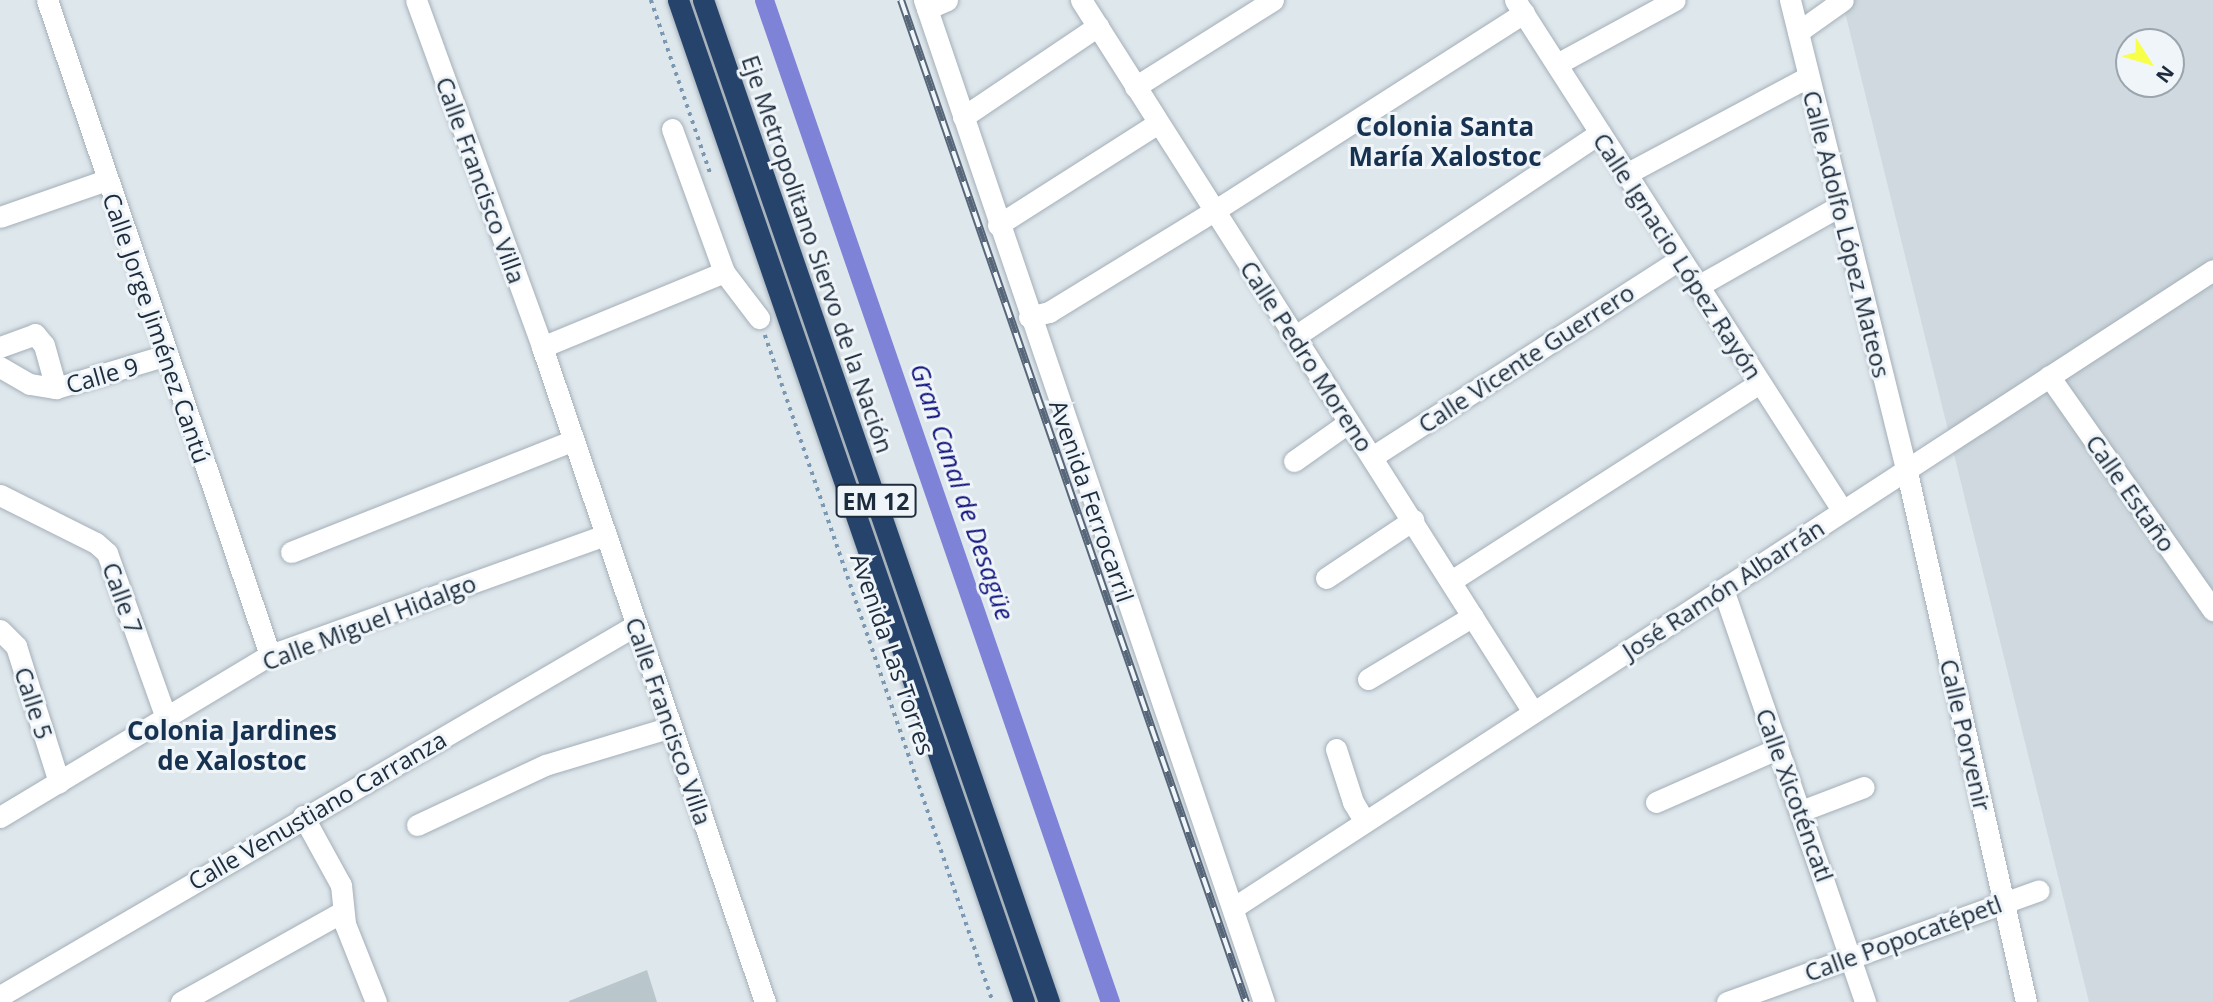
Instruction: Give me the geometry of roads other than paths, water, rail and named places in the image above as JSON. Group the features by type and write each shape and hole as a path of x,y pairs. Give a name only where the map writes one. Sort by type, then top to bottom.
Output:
{"highway":[{"name":"Eje Metropolitano Siervo de la Nación","path":"678,0 1024,1002"},
{"name":"Eje Metropolitano Siervo de la Nación","path":"703,0 1049,1002"}],"street":[{"name":"Calle Jorge Jiménez Cantú","path":"47,0 106,180 270,655"},
{"name":"Calle Francisco Villa","path":"416,0 542,347 603,536 765,1002"},
{"path":"925,5 947,0"},
{"name":"Calle Pedro Moreno","path":"1081,0 1534,712"},
{"path":"1135,87 1273,0"},
{"path":"1557,64 1675,0"},
{"name":"Calle Adolfo López Mateos","path":"1790,0 1906,468"},
{"path":"1798,32 1843,0"},
{"name":"Avenida Ferrocarril","path":"925,5 1264,1002"},
{"path":"1029,317 1049,312 1214,211 1520,6"},
{"name":"Calle Ignacio López Rayón","path":"1520,6 1842,510"},
{"path":"963,117 1098,26"},
{"path":"1626,174 1808,77"},
{"path":"998,225 1158,123"},
{"path":"672,129 724,272 759,318"},
{"path":"1294,337 1600,133"},
{"path":"0,217 106,180"},
{"path":"1698,286 1841,205"},
{"name":"Calle Vicente Guerrero","path":"1372,457 1680,259"},
{"name":"José Ramón Albarrán","path":"1233,908 2213,270"},
{"path":"542,347 724,272"},
{"path":"0,347 35,334 44,345 56,388"},
{"name":"Calle 9","path":"0,366 30,383 56,388 167,355"},
{"name":"Calle Estaño","path":"2049,376 2213,610"},
{"path":"1451,581 1759,383"},
{"path":"1294,461 1349,422"},
{"path":"292,552 572,441"},
{"name":"Calle Porvenir","path":"1906,468 2026,1002"},
{"name":"Calle 7","path":"0,495 96,543 107,553 166,718"},
{"path":"1326,578 1413,520"},
{"name":"Calle Miguel Hidalgo","path":"0,817 270,655 603,536"},
{"name":"Calle Xicoténcatl","path":"1723,589 1865,1002"},
{"path":"1368,679 1473,616"},
{"name":"Calle Venustiano Carranza","path":"0,996 636,625"},
{"name":"Calle 5","path":"0,630 16,646 59,782"},
{"path":"417,825 545,765 671,727"},
{"path":"1336,748 1353,802 1365,821"},
{"path":"1656,802 1777,749"},
{"path":"1801,811 1864,787"},
{"path":"303,817 341,885 342,912 376,1002"},
{"name":"Calle Popocatépetl","path":"1727,1002 2039,890"},
{"path":"181,1002 342,912"}],"waterway":[{"name":"Gran Canal de Desagüe","path":"764,0 1110,1002"}],"railway":[{"path":"901,0 1246,1002"}],"district":[{"name":"Colonia Santa María Xalostoc","path":"1445,142"},
{"name":"Colonia Jardines de Xalostoc","path":"232,746"}]}
